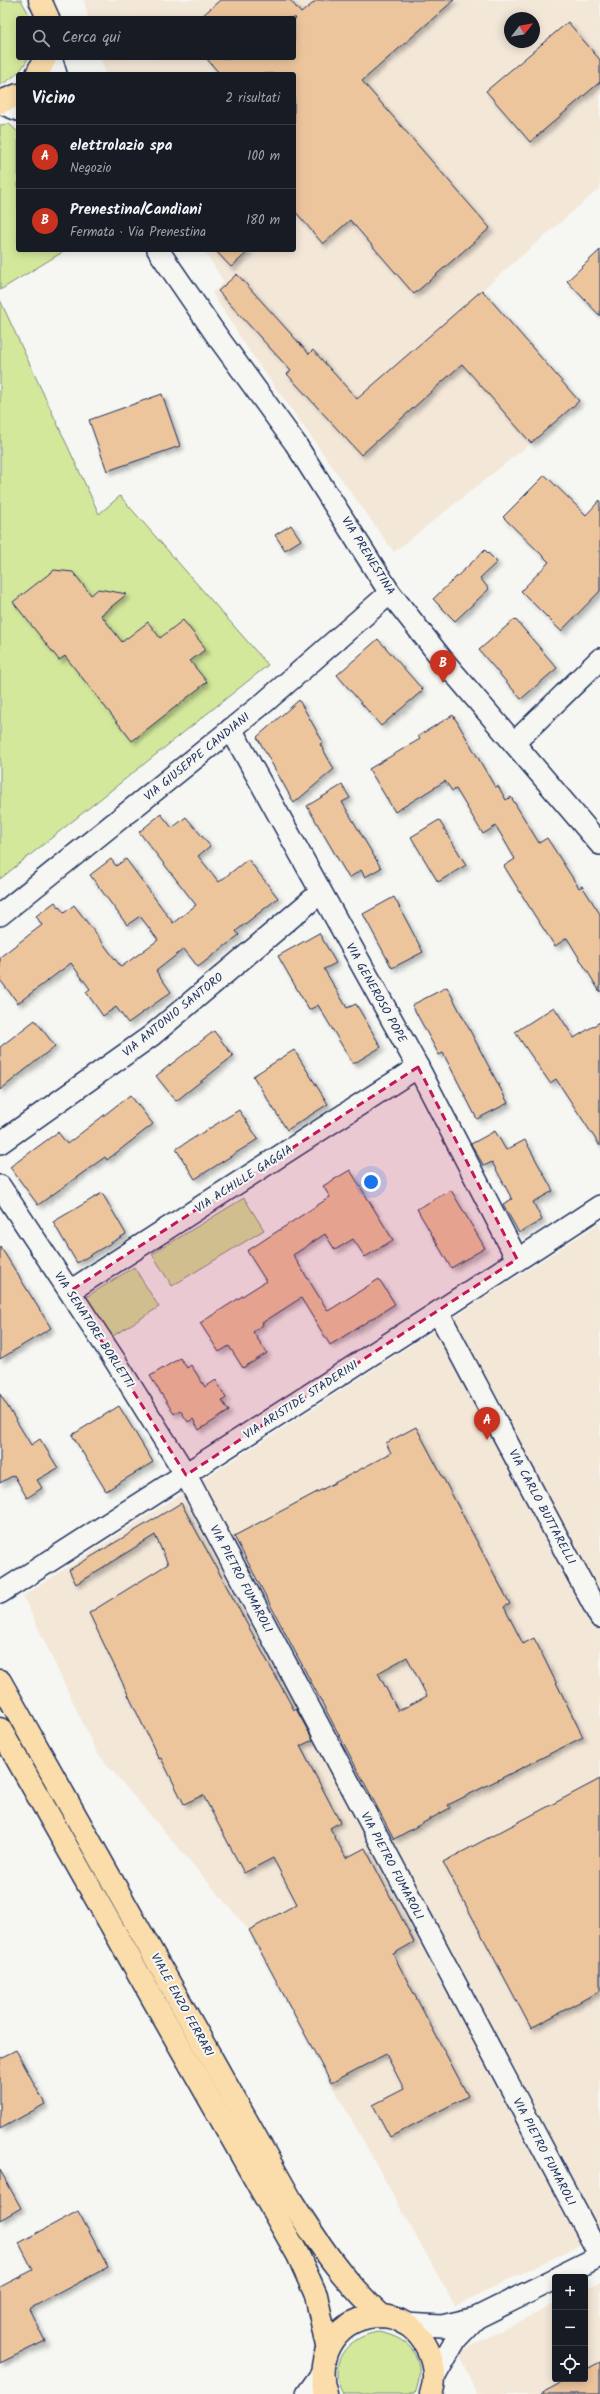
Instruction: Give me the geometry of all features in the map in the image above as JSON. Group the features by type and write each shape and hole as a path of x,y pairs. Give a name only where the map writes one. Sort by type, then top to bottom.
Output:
{"main road":[{"path":"40,0 47,16"},
{"path":"38,72 44,60"},
{"path":"0,103 16,96"},
{"name":"VIALE ENZO FERRARI","path":"0,1682 291,2200 334,2266 360,2296 382,2316"},
{"name":"VIALE ENZO FERRARI","path":"0,1729 298,2255 316,2295 327,2346"},
{"path":"326,2394 322,2373 327,2346 349,2325 363,2319 382,2316 404,2324 416,2333 430,2351 433,2385"}],"street":[{"path":"52,60 55,72"},
{"path":"0,103 16,109"},
{"name":"VIA PRENESTINA","path":"159,252 295,443 390,593 600,844"},
{"name":"VIA GIUSEPPE CANDIANI","path":"0,915 232,729 390,593"},
{"path":"514,743 600,659"},
{"name":"VIA GENEROSO POPE","path":"232,729 320,894 418,1067 517,1259"},
{"name":"VIA ANTONIO SANTORO","path":"0,1143 151,1036 320,894"},
{"name":"VIA ACHILLE GAGGIA","path":"70,1291 418,1067"},
{"name":"VIA SENATORE BORLETTI","path":"0,1186 70,1291 186,1475"},
{"name":"VIA ARISTIDE STADERINI","path":"0,1593 186,1475 600,1206"},
{"name":"VIA CARLO BUTTARELLI","path":"438,1312 600,1617"},
{"name":"VIA PIETRO FUMAROLI","path":"186,1475 600,2256"},
{"path":"564,2274 600,2256"},
{"path":"404,2324 442,2326 476,2318 552,2280"},
{"path":"433,2385 456,2339 476,2318"},
{"path":"308,2394 322,2373"}],"highlighted area":[{"path":"418,1067 517,1259 186,1475 70,1291"}],"shaded area":[{"path":"84,0 600,0 600,188 482,290 579,401 531,443 394,552 250,352 212,293 224,282 205,252 296,252 296,72 105,72 101,60 296,60 296,16 88,16"},
{"path":"600,1223 600,2235 455,2306 331,2083 249,1930 97,1753 23,1596"},
{"path":"600,2282 600,2394 477,2394 458,2352 552,2305 552,2382 588,2382 588,2288"}],"green space":[{"path":"0,0 21,0 30,16 16,16 16,60 27,60 23,67 16,72 16,74 0,85"},
{"path":"9,124 16,130 16,252 63,252 0,290 0,125"},
{"path":"0,300 99,514 120,496 268,665 0,879"},
{"path":"244,1198 264,1230 172,1286 152,1254"},
{"path":"134,1267 159,1307 108,1339 83,1299"},
{"path":"378,2332 390,2335 400,2340 414,2353 418,2361 419,2371 415,2394 343,2394 338,2383 337,2372 338,2362 342,2353 357,2339"}],"building":[{"path":"220,0 290,0 301,13 317,0 454,0 362,81 490,228 414,294 350,220 323,244 296,212 296,72 218,72 208,60 296,60 296,16 202,16"},
{"path":"568,22 600,60 600,82 530,142 486,91 537,48 540,48 540,46"},
{"path":"600,250 600,316 567,281"},
{"path":"217,252 248,252 231,267"},
{"path":"237,274 309,354 313,350 357,399 482,290 579,401 531,443 462,364 361,455 287,374 291,371 218,291"},
{"path":"162,394 180,446 107,471 89,420"},
{"path":"545,475 586,515 600,500 600,591 561,631 521,591 549,562 503,517"},
{"path":"291,525 301,540 285,550 275,535"},
{"path":"485,550 497,562 480,578 489,589 455,621 433,599"},
{"path":"54,570 73,572 91,595 98,589 127,594 101,615 122,642 148,622 160,638 183,620 206,649 190,661 207,682 132,741 65,656 59,660 13,602"},
{"path":"515,619 557,668 521,699 479,650"},
{"path":"378,639 423,690 381,726 337,675"},
{"path":"299,700 323,742 320,744 334,769 294,803 257,737"},
{"path":"453,715 495,787 498,786 506,800 511,797 539,843 547,838 579,888 582,886 600,914 600,992 567,938 555,946 535,916 504,866 515,859 496,826 483,834 456,789 452,791 445,781 395,812 369,769 420,739 418,736"},
{"path":"342,785 350,798 342,802 381,868 365,877 361,870 349,878 307,806"},
{"path":"161,814 172,828 186,817 210,846 198,856 219,882 248,859 278,898 236,931 239,935 198,967 184,949 156,971 171,992 128,1023 116,1007 103,1016 86,992 90,989 71,963 18,1003 0,980 0,957 42,925 36,916 55,902 64,913 74,905 121,967 158,940 140,916 127,925 90,875 111,859 116,866 126,859 173,923 196,905 139,832"},
{"path":"439,820 466,865 438,882 411,837"},
{"path":"394,897 423,952 392,968 363,914"},
{"path":"319,933 336,963 324,969 347,1008 356,1004 381,1047 353,1064 318,1005 309,1010 278,956"},
{"path":"447,987 508,1103 477,1119 443,1053 439,1055 412,1005"},
{"path":"554,1007 574,1038 600,1022 600,1146 556,1079 550,1083 515,1032"},
{"path":"35,1020 55,1046 0,1090 0,1047"},
{"path":"214,1031 233,1056 176,1101 156,1076"},
{"path":"294,1050 328,1104 287,1130 253,1076"},
{"path":"130,1095 153,1124 107,1160 105,1157 38,1205 10,1167 58,1132 67,1144"},
{"path":"239,1110 258,1139 195,1179 176,1149"},
{"path":"495,1131 506,1150 525,1140 553,1191 533,1202 542,1220 519,1233 503,1204 512,1199 492,1162 484,1166 471,1144"},
{"path":"350,1170 393,1240 365,1257 353,1239 335,1250 325,1234 293,1255 328,1311 379,1279 395,1304 330,1345 301,1298 262,1323 263,1325 253,1332 267,1353 243,1368 229,1346 219,1352 200,1323 266,1281 247,1251 330,1197 323,1186"},
{"path":"451,1190 485,1248 451,1268 417,1209"},
{"path":"102,1193 126,1234 77,1263 53,1222"},
{"path":"0,1246 51,1328 0,1359"},
{"path":"180,1358 187,1368 191,1365 205,1387 216,1380 226,1398 222,1401 229,1411 199,1430 193,1419 188,1422 180,1410 174,1414 150,1376"},
{"path":"0,1394 31,1445 40,1439 58,1468 37,1480 42,1488 27,1498 14,1475 0,1483"},
{"path":"119,1406 153,1462 106,1491 72,1435"},
{"path":"416,1427 510,1604 504,1607 523,1644 534,1638 583,1737 448,1805 450,1808 394,1839 234,1536 391,1453 386,1443","holes":["407,1657 427,1696 398,1711 378,1673"]},
{"path":"181,1503 294,1710 296,1709 313,1740 300,1746 340,1822 330,1828 346,1858 365,1848 414,1942 393,1954 468,2096 390,2137 373,2105 404,2089 386,2054 331,2083 249,1930 297,1904 273,1858 244,1873 203,1795 184,1804 161,1758 159,1759 89,1613 168,1564 155,1535 76,1584 69,1570"},
{"path":"600,1779 600,1991 531,2028 443,1862"},
{"path":"16,2050 45,2104 0,2129 0,2058"},
{"path":"0,2170 21,2208 0,2220"},
{"path":"78,2211 108,2267 29,2309 45,2341 0,2363 0,2287 33,2270 19,2243"},
{"path":"600,2362 600,2394 540,2394 562,2382 588,2382 588,2368"}],"place":[{"name":"Prenestina/Candiani","path":"443,683"},
{"name":"elettrolazio spa","path":"487,1440"}]}
